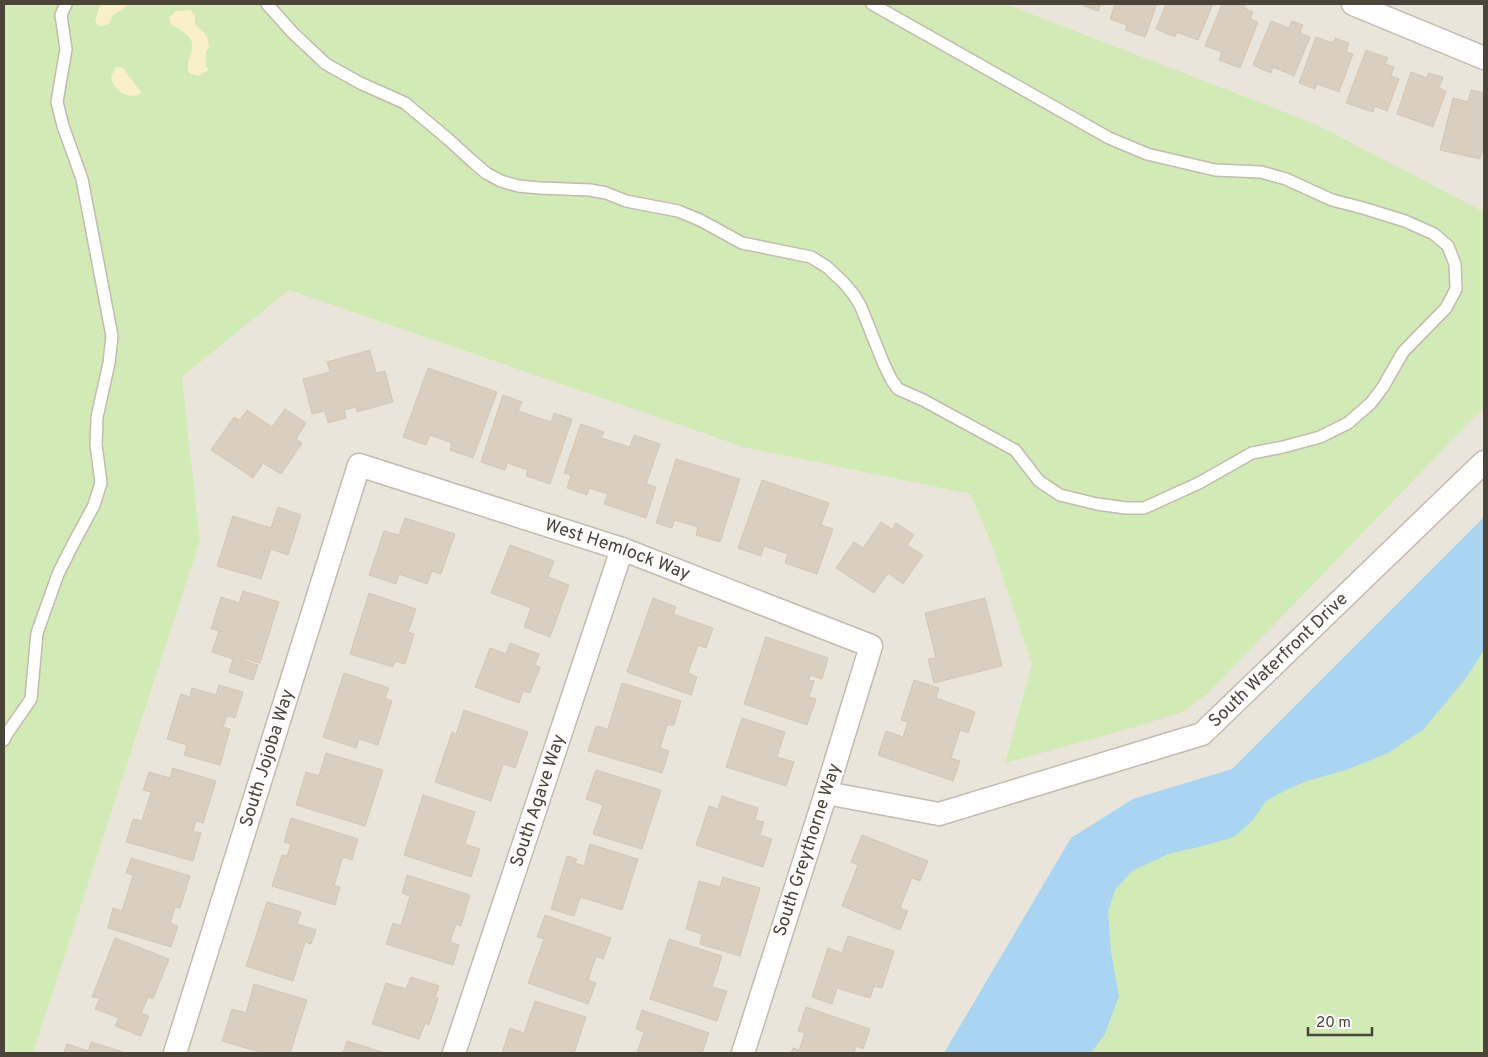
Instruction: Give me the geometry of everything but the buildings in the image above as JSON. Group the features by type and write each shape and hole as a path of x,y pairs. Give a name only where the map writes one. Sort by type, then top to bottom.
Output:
{"street":[{"path":"1360,5 1484,58"},
{"name":"South Waterfront Drive","path":"826,793 939,814 1202,734 1484,462"},
{"name":"West Hemlock Way","path":"359,465 622,549 871,646"},
{"name":"South Jojoba Way","path":"175,1053 359,465"},
{"name":"South Agave Way","path":"454,1053 622,549"},
{"name":"South Greythorne Way","path":"743,1053 871,646"}],"lane":[{"path":"4,740 31,699 37,633 58,574 94,505 101,483 96,445 97,417 110,364 112,336 82,179 63,126 57,102 66,49 61,15 66,4"},
{"path":"267,4 293,33 326,64 347,77 405,103 486,173 501,181 518,186 590,190 606,193 626,201 678,211 700,220 742,243 811,257 843,282 862,307 890,379 898,389 923,400 1015,450 1039,481 1060,495 1097,504 1126,508 1144,508 1199,483 1252,453 1320,437 1348,423 1371,403 1383,387 1403,352 1446,308 1456,290 1455,264 1448,246 1434,234 1363,208 1332,200 1286,179 1261,172 1215,170 1147,154 1108,138 872,4"}],"shaded area":[{"path":"1005,4 1484,4 1484,213 1045,20"},
{"path":"289,290 743,447 970,494 992,546 1033,664 1005,763 1484,406 1484,517 1232,769 1133,799 1071,838 944,1053 33,1053 200,541 182,377"}],"green space":[{"path":"4,4 1005,4 1315,124 1484,212 1484,407 1208,693 1185,711 1005,763 1032,664 992,546 970,494 743,447 289,290 182,377 200,541 33,1053 4,1053"},
{"path":"1484,517 1484,1053 944,1053 1071,838 1133,799 1232,769"}],"sand":[{"path":"102,4 128,4 112,16 110,23 98,26 95,21"},
{"path":"190,10 195,15 195,24 208,39 209,48 206,51 206,66 209,70 198,76 189,73 188,68 192,48 191,39 170,23 169,17 176,11"},
{"path":"116,67 125,70 141,92 139,95 129,95 117,90 111,77"}],"water":[{"path":"1484,517 1484,650 1466,678 1424,729 1388,753 1349,769 1307,781 1266,801 1253,820 1234,837 1168,854 1132,871 1115,890 1108,911 1111,952 1119,996 1105,1034 1091,1053 944,1053 1071,838 1133,799 1232,769"}]}
